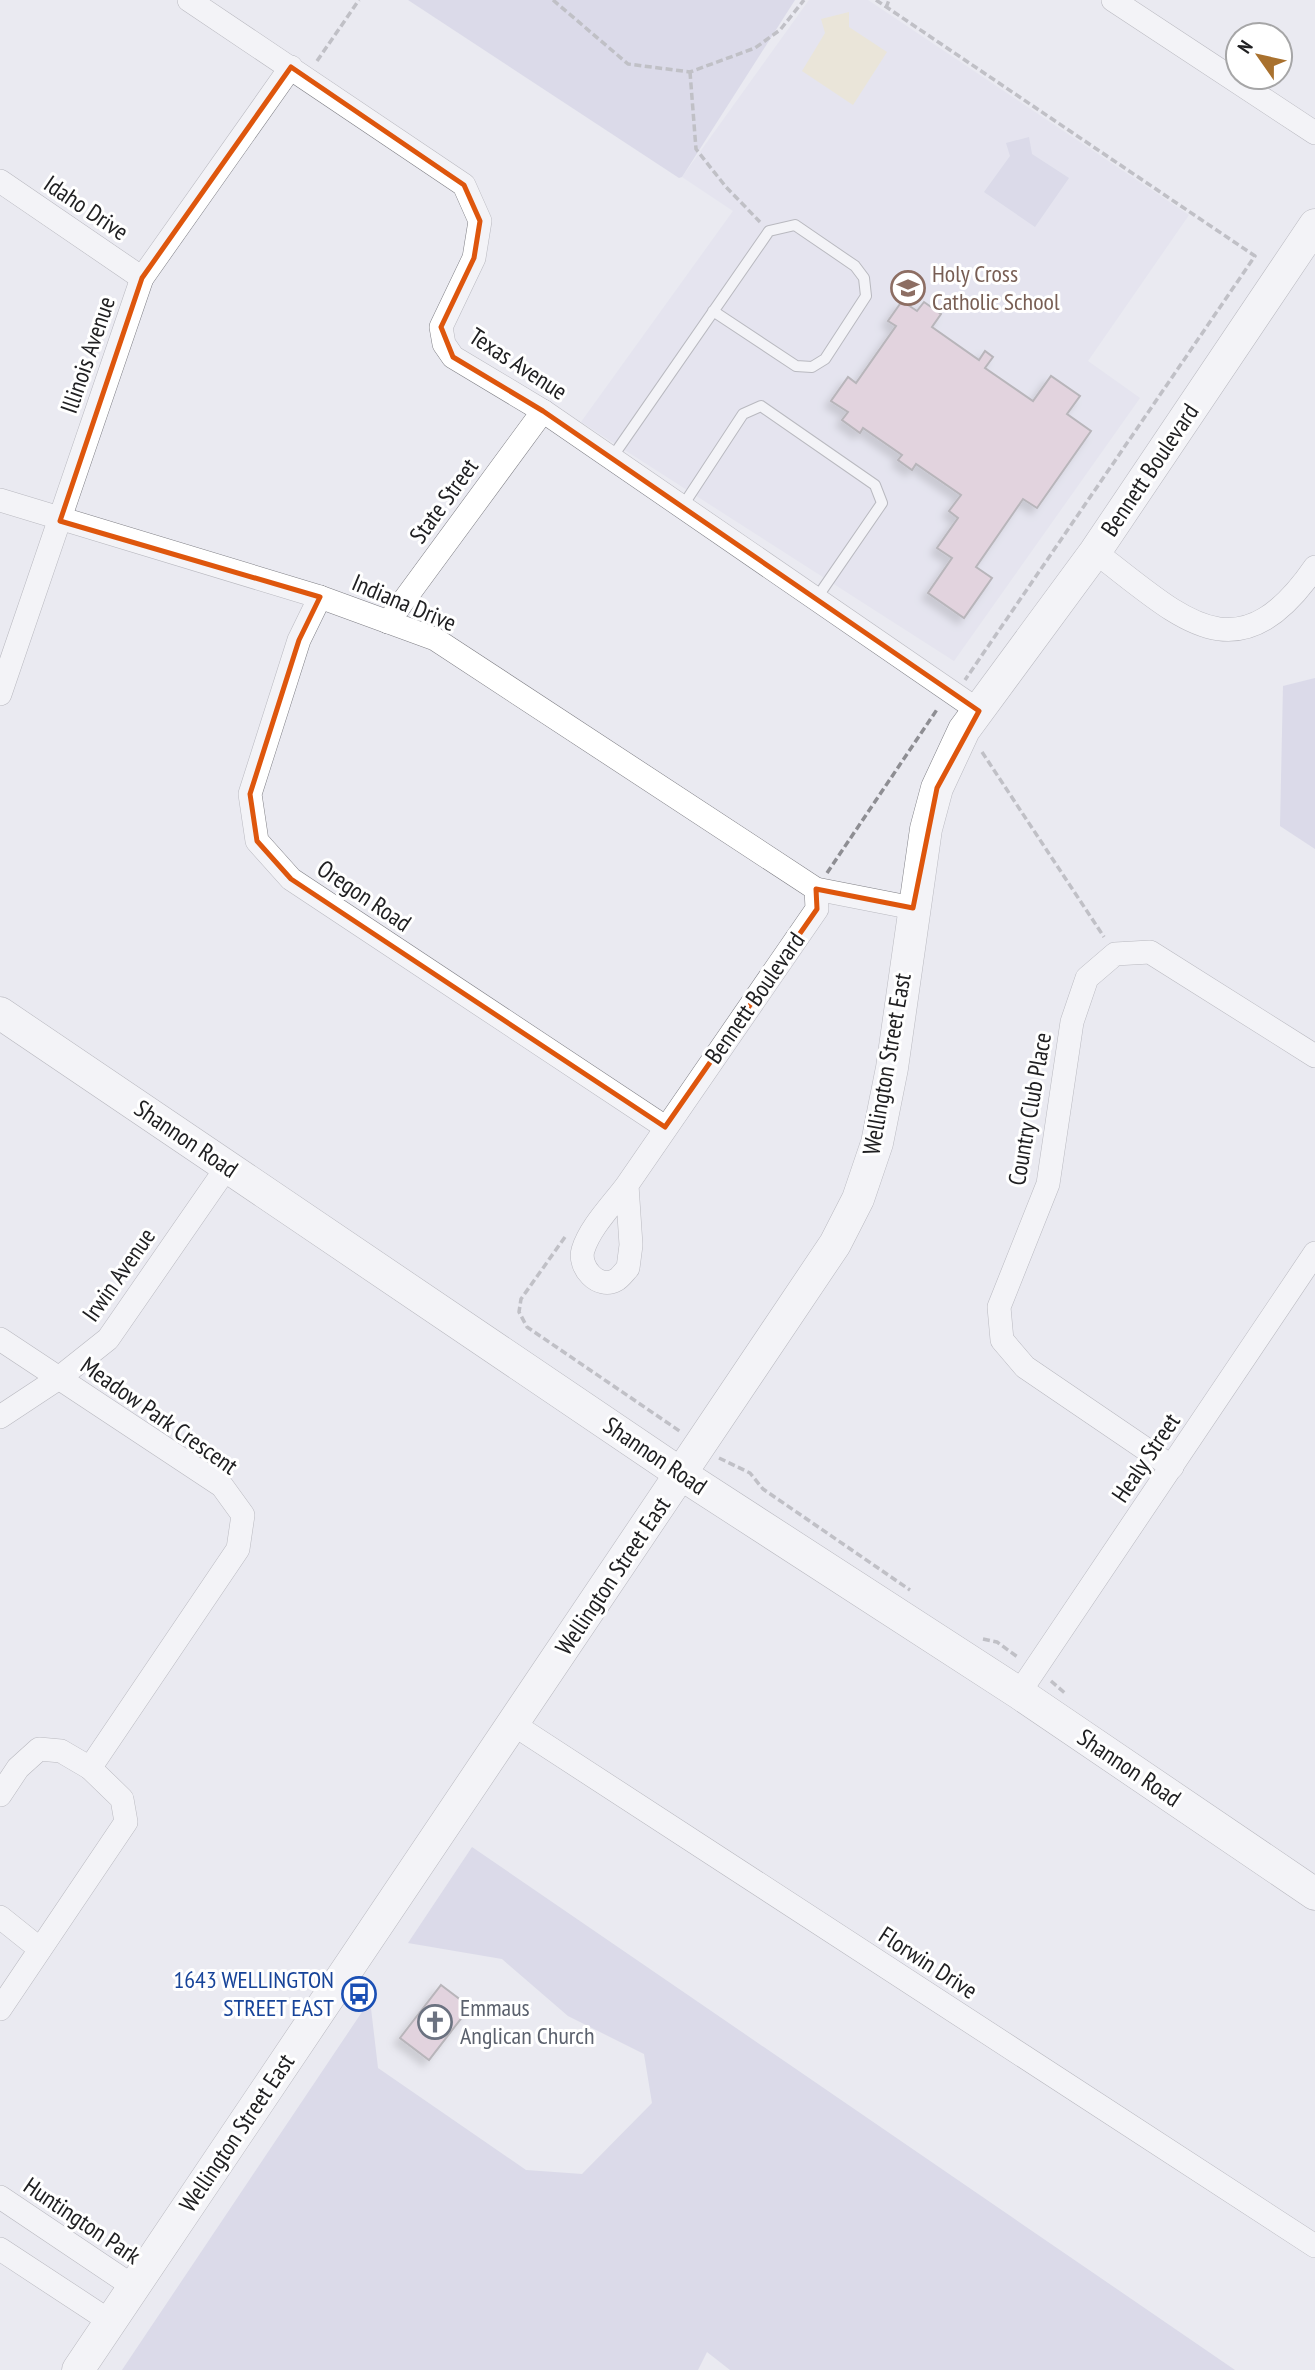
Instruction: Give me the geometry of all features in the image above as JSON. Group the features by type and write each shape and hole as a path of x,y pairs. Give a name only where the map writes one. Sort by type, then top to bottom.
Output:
{"main road":[{"name":"Bennett Boulevard","path":"979,711 1095,552 1315,225"},
{"name":"Wellington Street East","path":"78,2370 835,1244 858,1199 877,1143 892,1068 913,908 937,788 963,733 979,711"},
{"name":"Shannon Road","path":"0,1013 681,1474 1019,1693 1315,1894"}],"street":[{"name":"Texas Avenue","path":"189,0 464,186 480,221 474,258 441,327 444,344 453,357 543,411 979,711"},
{"path":"1113,0 1315,132"},
{"name":"Illinois Avenue","path":"0,694 142,278 298,72"},
{"name":"Idaho Drive","path":"0,181 142,278"},
{"name":"State Street","path":"388,622 543,411"},
{"name":"Indiana Drive","path":"0,500 60,521 320,597 435,639 816,889"},
{"path":"1095,552 1178,614 1215,631 1256,626 1295,596 1315,566"},
{"name":"Oregon Road","path":"320,597 299,640 250,794 257,841 291,879 665,1127"},
{"path":"816,889 913,908"},
{"name":"Bennett Boulevard","path":"627,1185 817,909 816,889"},
{"path":"1115,954 1150,952 1315,1056"},
{"name":"Country Club Place","path":"1115,954 1087,978 1072,1022 1048,1184 999,1307 1002,1340 1025,1367 1172,1467"},
{"name":"Irwin Avenue","path":"0,1417 58,1378 108,1339 227,1167"},
{"name":"Healy Street","path":"1019,1693 1315,1253"},
{"name":"Meadow Park Crescent","path":"0,1339 222,1486 243,1515 238,1549 89,1769"},
{"name":"Florwin Drive","path":"513,1724 1315,2246"},
{"path":"0,1795 18,1768 39,1749 61,1751 89,1769 122,1799 126,1822 0,2009"},
{"path":"0,1917 40,1949"},
{"name":"Huntington Park","path":"0,2197 134,2287"},
{"path":"0,2249 111,2322"}],"lane":[{"path":"611,459 713,311 769,231 795,225 855,266 864,278 866,296 825,359 812,367 796,366 713,311"},
{"path":"682,507 743,414 761,406 875,485 882,503 816,599"}],"path":[{"path":"298,72 359,0"},
{"path":"553,0 628,64 690,72 755,48 780,30 804,0"},
{"path":"886,8 890,0"},
{"path":"690,72 696,149 726,187 769,231"},
{"path":"982,752 1115,954"}],"highlighted area":[{"path":"291,67 464,185 480,221 474,258 441,327 453,357 543,411 979,711 937,788 913,908 816,889 817,909 665,1127 291,879 257,841 250,794 299,640 320,597 60,521 142,278"}],"shaded area":[{"path":"408,0 795,0 679,178"},
{"name":"Holy Cross Catholic School","path":"809,0 868,0 1189,215 1088,361 1140,398 954,661 581,422 733,211 682,177"},
{"path":"1029,137 1032,154 1069,178 1035,227 984,192 1010,156 1006,143"},
{"path":"1315,678 1315,849 1280,826 1283,686"},
{"path":"472,1847 1235,2370 730,2370 707,2352 698,2370 122,2370 370,2000 378,2068 526,2170 582,2174 652,2103 644,2054 568,2016 502,1959 408,1943"}],"sand":[{"path":"849,12 849,27 887,52 853,105 802,71 825,33 821,19"}],"building":[{"path":"902,301 917,311 924,302 941,314 932,327 979,360 985,351 993,357 985,368 1033,401 1051,376 1080,396 1067,414 1091,431 1037,508 1023,499 976,567 992,578 964,618 928,593 952,558 937,548 958,518 949,511 961,495 916,464 912,470 898,460 902,455 863,428 860,433 842,420 848,412 831,401 848,377 856,383 896,326 888,321"},
{"name":"Emmaus Anglican Church","path":"441,1985 470,2007 429,2060 400,2038"}],"place":[{"name":"Holy Cross Catholic School","path":"908,288"},
{"name":"1643 WELLINGTON STREET EAST","path":"359,1994"},
{"name":"Emmaus Anglican Church","path":"435,2022"}]}
